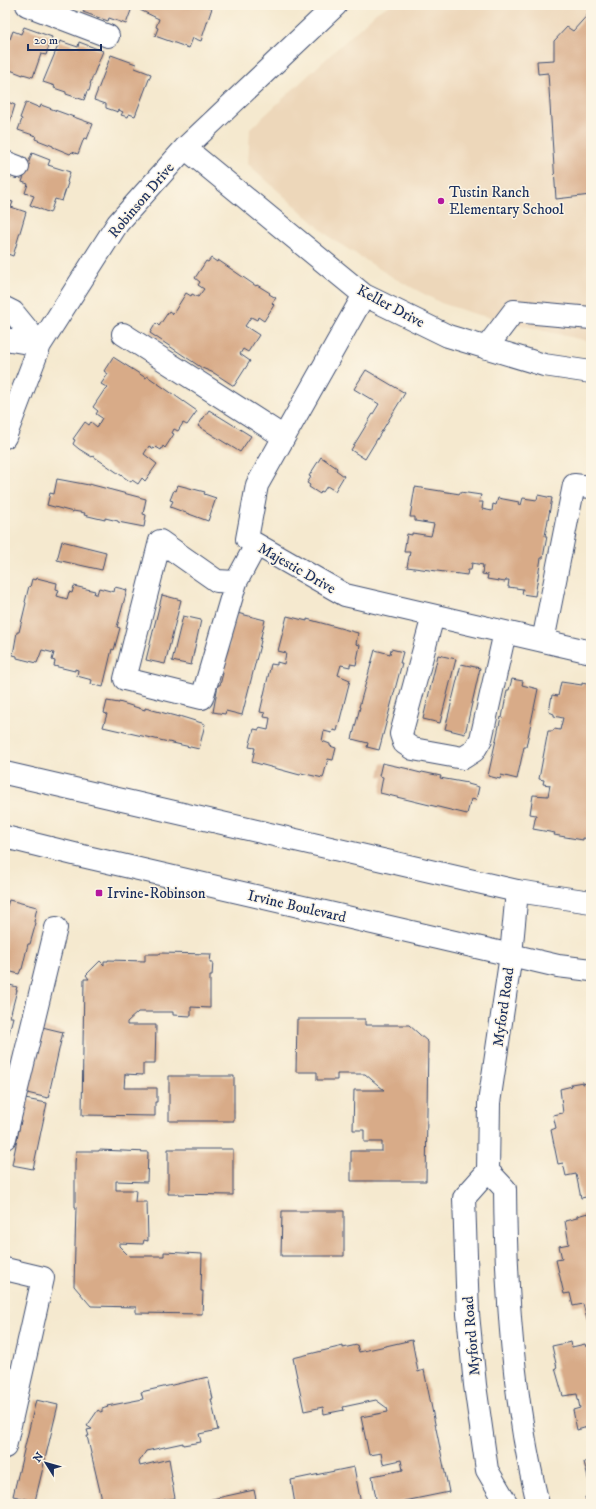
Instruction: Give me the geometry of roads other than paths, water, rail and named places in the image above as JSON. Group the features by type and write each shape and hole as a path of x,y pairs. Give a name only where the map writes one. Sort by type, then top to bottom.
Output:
{"street":[{"path":"27,5 108,36"},
{"name":"Robinson Drive","path":"5,437 40,345 118,224 185,148 336,5"},
{"name":"Keller Drive","path":"185,148 364,295 448,336 544,366 591,372"},
{"name":"Majestic Drive","path":"364,295 257,485 247,539 345,595 591,652"},
{"path":"5,308 13,312 40,345"},
{"path":"486,348 514,311 591,318"},
{"path":"123,334 284,437"},
{"path":"5,339 40,345"},
{"path":"543,642 574,485 591,487"},
{"path":"236,582 217,581 160,541 125,680 202,698 236,582 256,545"},
{"path":"433,616 401,734 404,743 413,749 463,758 474,751 481,739 504,632"},
{"path":"5,773 517,891 591,902"},
{"name":"Irvine Boulevard","path":"5,836 78,856 558,966 591,970"},
{"name":"Myford Road","path":"507,1504 487,1470 475,1385 468,1314 464,1198 488,1171 489,1103 511,955 517,891"},
{"path":"5,1138 56,928"},
{"path":"488,1171 505,1189 505,1243 514,1367 524,1440 538,1504"},
{"path":"5,1269 43,1278 5,1447"}],"place":[{"name":"Tustin Ranch Elementary School","path":"441,201"},
{"name":"Irvine-Robinson","path":"99,893"}]}
